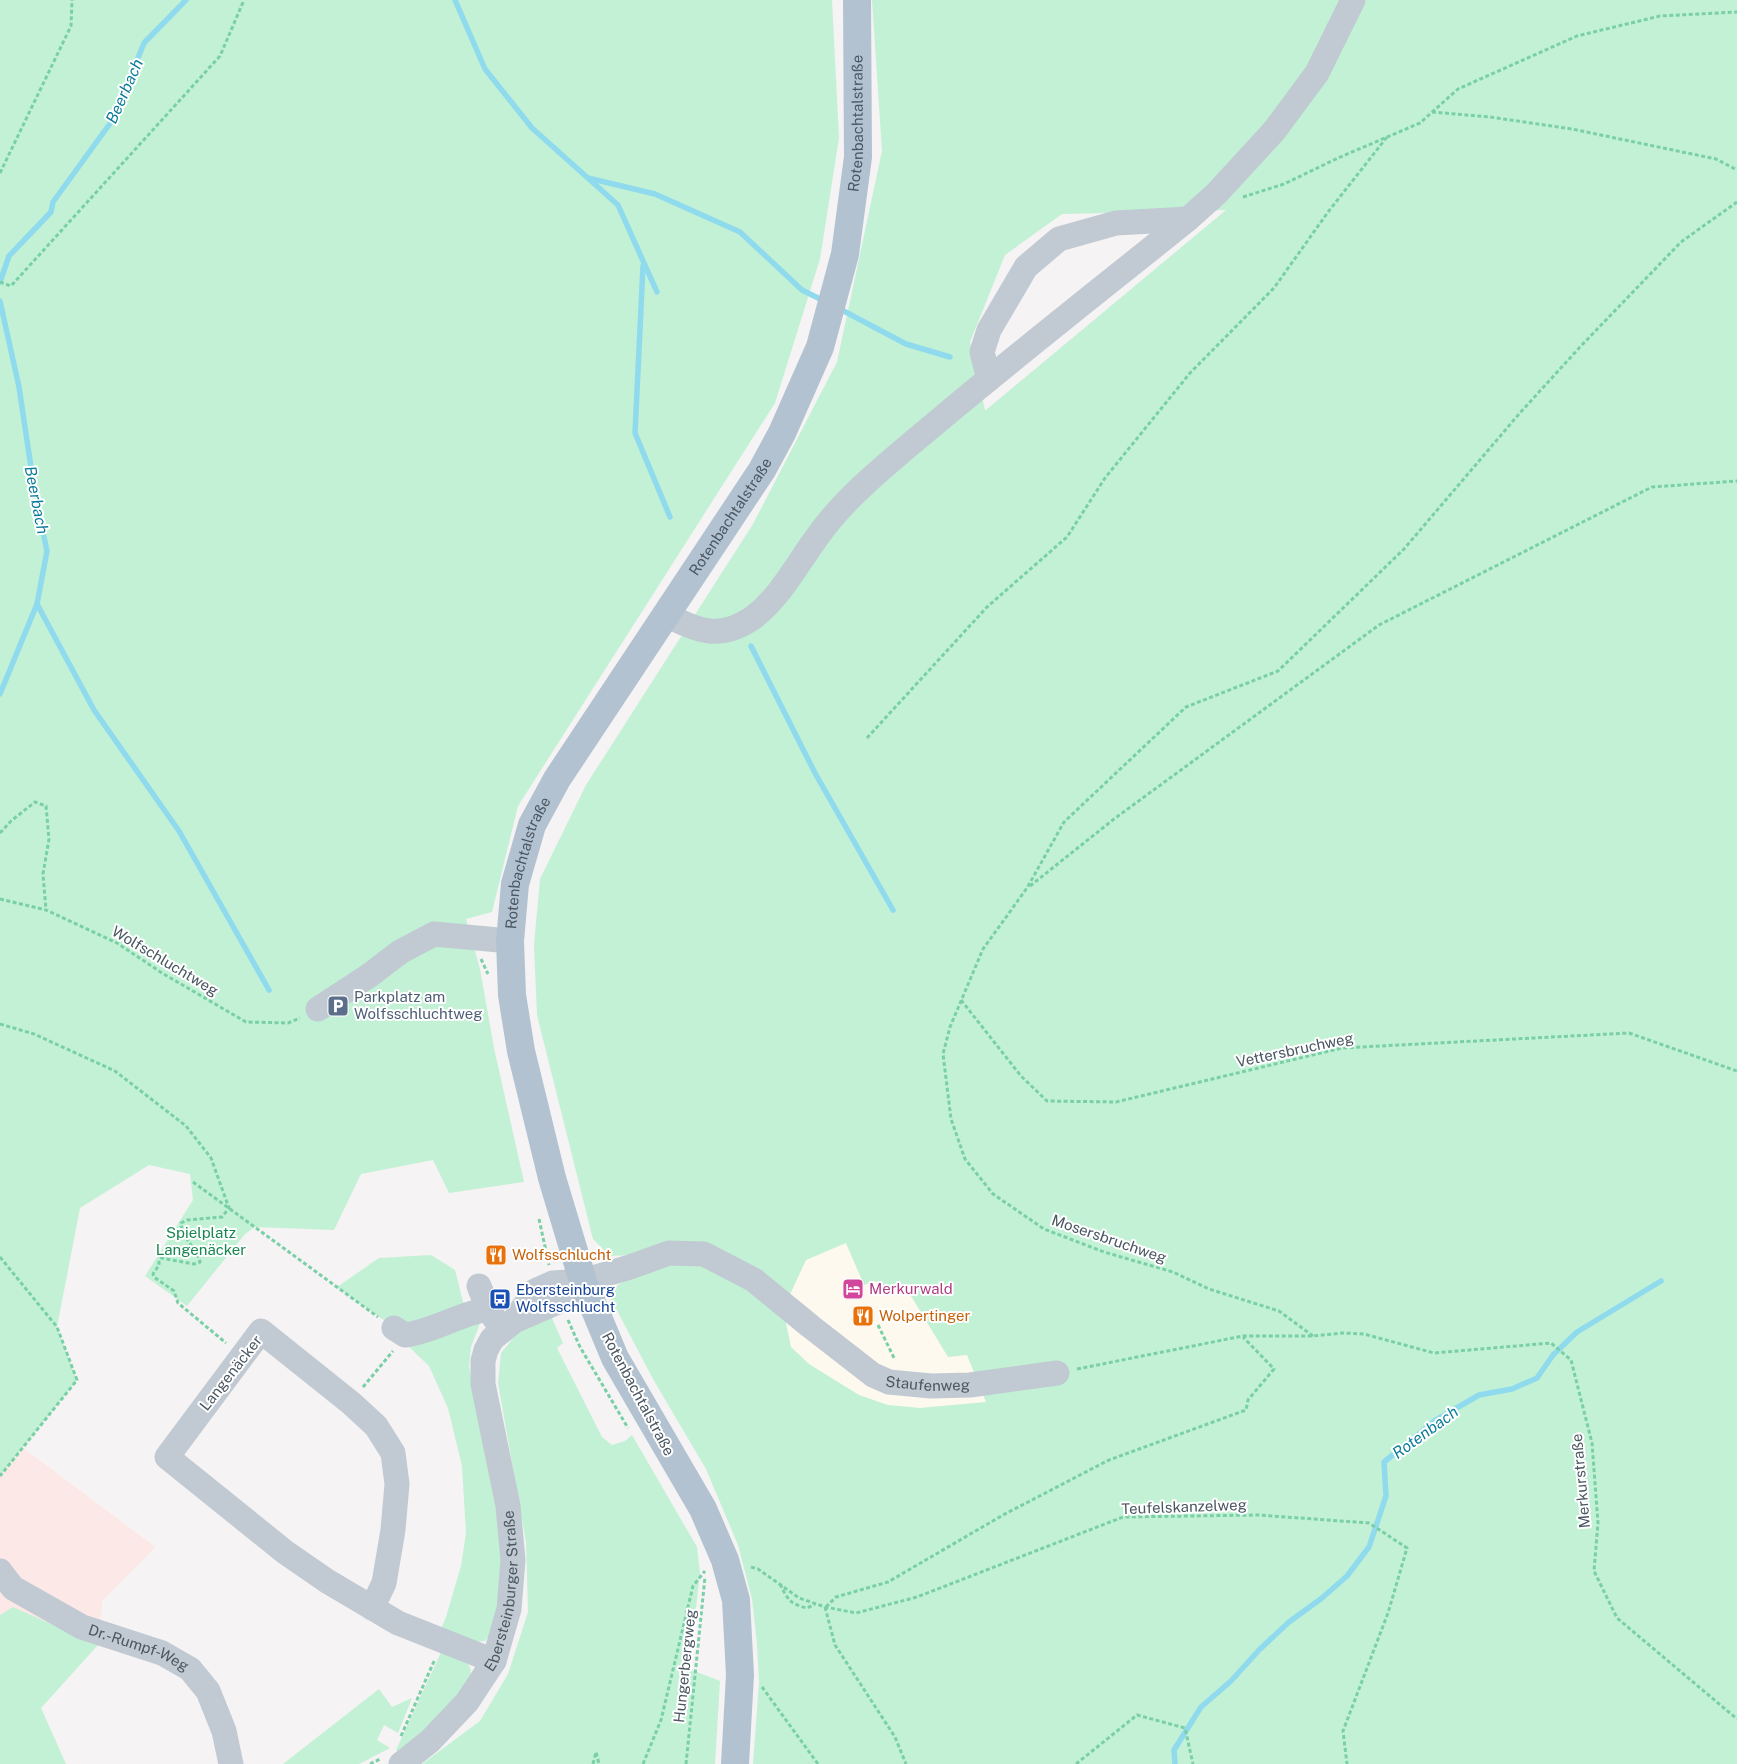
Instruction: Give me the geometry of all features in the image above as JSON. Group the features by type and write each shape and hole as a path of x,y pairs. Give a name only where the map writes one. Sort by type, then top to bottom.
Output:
{"main road":[{"name":"Rotenbachtalstraße","path":"735,1764 740,1675 736,1600 715,1565 703,1509 615,1358 582,1281 552,1178 521,1051 512,995 510,941 515,884 532,825 557,779 762,470 782,433 820,347 845,254 858,157 857,0"}],"street":[{"path":"666,615 694,628 715,632 734,628 754,617 775,597 815,539 840,508 868,480 989,378 1188,219 1216,194 1274,131 1317,73 1353,0"},
{"path":"989,378 982,352 989,330 1026,267 1059,239 1116,223 1188,219"},
{"path":"318,1009 370,975 400,952 434,934 510,941"},
{"name":"Staufenweg","path":"582,1281 669,1253 704,1254 754,1280 873,1375 898,1384 931,1386 970,1385 1057,1373"},
{"name":"Ebersteinburger Straße","path":"508,1326 560,1301 582,1281"},
{"name":"Ebersteinburger Straße","path":"399,1753 430,1741 467,1702 494,1661 509,1609 513,1560 508,1506 483,1384 482,1373 486,1350 492,1339 508,1326 535,1291 553,1283 582,1281"},
{"path":"400,1332 418,1334 471,1312 483,1298 508,1326"},
{"name":"Langenäcker","path":"372,1608 384,1583 393,1530 396,1484 393,1453 376,1426 351,1403 261,1331 167,1457 285,1552 327,1581 372,1608 398,1623 494,1661"},
{"name":"Dr.-Rumpf-Weg","path":"0,1571 13,1588 82,1627 162,1653 190,1669 208,1691 224,1731 231,1764"}],"path":[{"path":"0,173 71,26 72,0"},
{"path":"0,282 11,286 220,56 244,0"},
{"path":"1216,194 1241,198 1284,184 1420,123 1458,89 1577,36 1660,16 1737,12"},
{"path":"1432,112 1490,117 1572,129 1716,159 1737,170"},
{"path":"867,738 987,607 1066,538 1105,478 1190,373 1274,288 1328,212 1387,137"},
{"path":"1027,888 1064,822 1186,707 1278,671 1404,550 1531,401 1681,242 1737,202"},
{"path":"1027,888 1114,819 1378,625 1652,487 1737,481"},
{"path":"0,833 11,821 35,802 46,806 49,839 44,874 46,910"},
{"name":"Mosersbruchweg","path":"1027,888 982,949 950,1027 943,1054 951,1119 965,1159 993,1194 1044,1229 1104,1252 1173,1272 1209,1289 1279,1311 1313,1336"},
{"name":"Wolfschluchtweg","path":"0,898 46,910 117,943 162,973 246,1022 288,1023 318,1009"},
{"name":"Vettersbruchweg","path":"961,1000 1021,1076 1047,1101 1116,1102 1342,1048 1629,1033 1737,1071"},
{"path":"0,1024 34,1034 115,1070 186,1126 211,1158 229,1208"},
{"path":"193,1182 400,1332 351,1403"},
{"path":"229,1208 222,1217 187,1220 181,1223 181,1230 198,1254 200,1262 194,1264 162,1258 158,1260 159,1265 153,1274 154,1277 174,1291 178,1303 242,1356"},
{"path":"0,1257 57,1327 77,1380 0,1476"},
{"path":"560,1301 580,1348 619,1414"},
{"path":"878,1325 899,1370 898,1384"},
{"name":"Merkurstraße","path":"1313,1336 1343,1333 1364,1334 1434,1353 1551,1343 1571,1360 1592,1443 1598,1523 1594,1572 1617,1618 1737,1720"},
{"path":"906,1764 895,1736 836,1645 825,1607 836,1597 888,1582 1003,1516 1109,1460 1246,1410 1248,1400 1274,1369 1243,1336"},
{"path":"1057,1373 1243,1336 1313,1336"},
{"name":"Teufelskanzelweg","path":"715,1565 758,1570 799,1598 825,1607 856,1613 917,1597 1123,1517 1258,1515 1368,1523 1407,1548 1388,1613 1343,1731 1347,1764"},
{"path":"643,1764 661,1720 692,1586 715,1565"},
{"name":"Hungerbergweg","path":"686,1764 715,1565"},
{"path":"780,1584 787,1599 795,1605 807,1608 815,1604"},
{"path":"399,1753 444,1641"},
{"path":"740,1675 759,1682 818,1764"},
{"path":"1076,1764 1136,1715 1185,1728 1193,1764"},
{"path":"593,1764 596,1752 600,1764"}],"shaded area":[{"path":"846,1243 864,1284 874,1281 911,1296 948,1357 967,1354 986,1402 920,1408 888,1405 859,1395 829,1378 809,1364 791,1347 783,1310 806,1260"},
{"path":"23,1448 155,1547 102,1601 98,1645 13,1607 0,1615 0,1476"}],"green space":[{"name":"Spielplatz Langenäcker","path":"0,0 832,0 839,138 820,259 775,403 518,806 492,912 466,919 480,969 494,1048 524,1182 449,1193 433,1160 361,1174 334,1230 255,1227 245,1234 187,1306 145,1276 193,1200 190,1174 149,1165 80,1208 57,1327 77,1380 0,1476"},
{"path":"872,0 1737,0 1737,1764 753,1764 759,1682 757,1644 752,1599 738,1545 706,1469 653,1379 611,1299 615,1287 635,1274 634,1255 610,1256 593,1239 537,1015 534,945 540,879 586,785 753,524 837,362 882,151","holes":["1226,210 986,410 985,410 970,342 1005,255 1062,214","846,1243 864,1285 874,1281 911,1296 948,1357 967,1355 986,1402 920,1408 888,1405 859,1395 809,1364 791,1347 783,1309 806,1260"]},
{"path":"431,1255 455,1270 464,1306 405,1335 337,1287 379,1258"},
{"path":"551,1316 563,1343 557,1348 602,1437 612,1445 625,1441 632,1435 697,1547 700,1573 689,1669 720,1681 715,1764 422,1764 480,1721 508,1674 528,1612 526,1542 498,1383 501,1353 523,1326"},
{"path":"482,1318 471,1347 469,1366 502,1541 502,1586 495,1628 485,1641 471,1642 441,1629 461,1566 466,1533 462,1466 448,1408 429,1366 406,1344"},
{"path":"13,1607 98,1645 41,1708 66,1764 0,1764 0,1615"},
{"path":"443,1648 466,1659 471,1670 470,1680 450,1709 399,1752 396,1750"},
{"path":"379,1689 392,1707 412,1698 398,1733 384,1725 377,1740 390,1748 359,1764 283,1764"}],"waterway":[{"name":"Beerbach","path":"0,282 9,256 51,212 53,202 114,118 144,43 186,0"},
{"path":"455,0 485,69 532,128 618,205 657,292"},
{"path":"588,178 655,194 740,232 802,290 826,302"},
{"path":"643,266 635,433 670,517"},
{"name":"Beerbach","path":"0,301 19,387 35,494 47,551 37,604 0,694"},
{"path":"838,308 906,344 950,357"},
{"path":"37,604 94,710 179,831 269,990"},
{"path":"751,646 815,773 893,910"},
{"name":"Rotenbach","path":"1175,1764 1174,1750 1201,1707 1231,1681 1259,1650 1289,1622 1322,1598 1347,1576 1369,1547 1386,1496 1384,1462 1436,1420 1479,1395 1512,1389 1537,1378 1553,1355 1577,1332 1661,1281"}],"place":[{"name":"Parkplatz am Wolfsschluchtweg","path":"338,1006"},
{"name":"Wolfsschlucht","path":"496,1255"},
{"name":"Merkurwald","path":"853,1289"},
{"name":"Ebersteinburg Wolfsschlucht","path":"500,1299"},
{"name":"Wolpertinger","path":"863,1316"}]}
